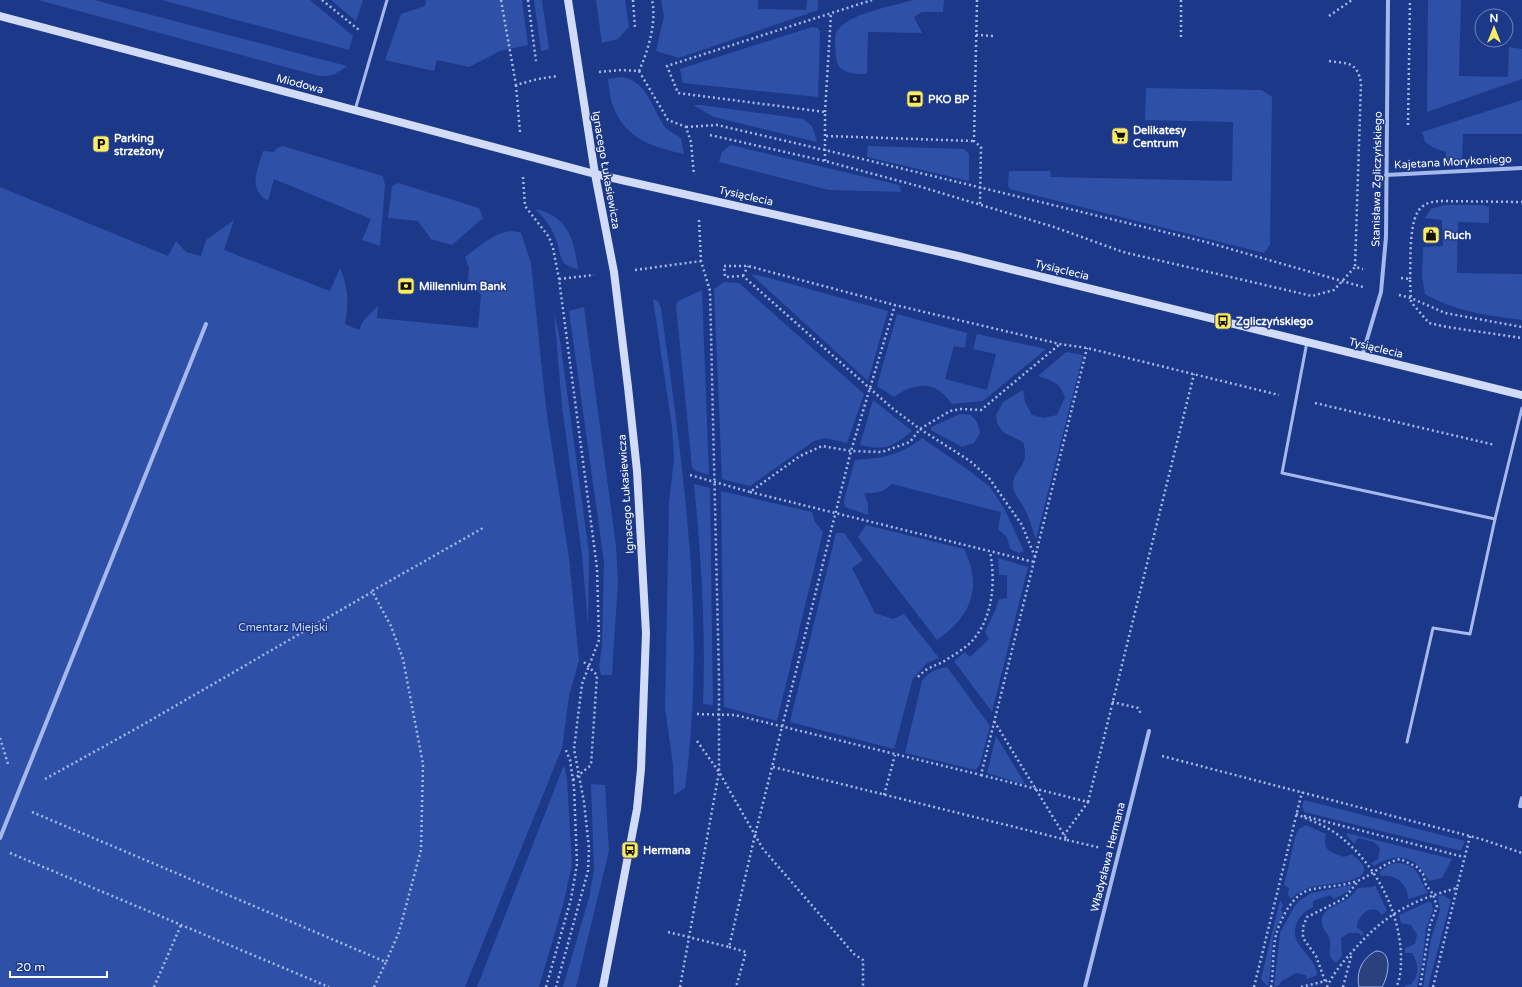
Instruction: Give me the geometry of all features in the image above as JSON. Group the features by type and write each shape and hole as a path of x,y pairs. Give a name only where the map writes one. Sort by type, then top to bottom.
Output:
{"street":[{"name":"Ignacego Łukasiewicza","path":"568,0 578,74 614,272 637,471 646,633 641,769 637,809 604,987"},
{"name":"Stanisława Zgliczyńskiego","path":"1362,356 1381,292 1386,237 1388,0"},
{"name":"Miodowa","path":"0,16 595,174"},
{"name":"Kajetana Morykoniego","path":"1386,175 1522,168"},
{"name":"Tysiąclecia","path":"595,174 958,256 1522,395"},
{"path":"0,838 206,324"},
{"name":"Władysława Hermana","path":"1084,987 1149,731"},
{"path":"1522,798 1520,806 1522,806"}],"lane":[{"path":"355,110 387,0"},
{"path":"1307,342 1282,473 1495,520"},
{"path":"1408,742 1433,628 1470,634 1522,408"}],"path":[{"path":"322,0 360,31"},
{"path":"501,0 516,84 538,79 578,74 621,70 639,71 646,55 653,21 652,0"},
{"path":"528,0 536,61"},
{"path":"633,0 635,28"},
{"path":"824,112 678,93 667,66 872,0"},
{"path":"974,141 977,0"},
{"path":"1181,0 1181,39"},
{"path":"1329,16 1352,0"},
{"path":"1408,128 1410,0"},
{"path":"825,161 826,136 824,112 831,14"},
{"path":"976,35 995,36"},
{"path":"710,135 825,161 980,204 1123,252 1312,296 1334,290 1355,267 1361,83 1359,71 1351,64 1329,61"},
{"path":"686,127 717,125 825,150 1206,242 1307,270 1341,282 1411,298 1445,313 1522,327"},
{"path":"826,136 974,141 981,147 980,204"},
{"path":"1522,202 1439,201 1428,203 1420,208 1414,217 1410,279 1411,302 1429,323 1522,338"},
{"path":"525,206 549,237 553,248 559,279 597,568 599,640 582,684 574,749 580,775 588,848 588,871 556,987"},
{"path":"1035,557 1022,525 989,478 970,461 920,429 870,390 743,276 725,277 724,266 748,266 895,305 1060,344 1087,348 1296,399 1512,449"},
{"path":"743,276 748,266"},
{"path":"1355,267 1410,279"},
{"path":"680,987 719,772 715,482 710,291 708,280"},
{"path":"729,947 755,835 783,728 851,451 895,305"},
{"path":"750,492 800,456 822,446 851,451 882,452 910,442 920,429 950,411 961,409 981,410 1060,344"},
{"path":"981,774 1087,348"},
{"path":"1064,835 1088,802 1194,374"},
{"path":"690,475 750,492 1034,562"},
{"path":"0,738 17,794 139,727 483,528"},
{"path":"918,677 928,667 947,660 970,644 983,625 990,603 994,581 990,552"},
{"path":"372,591 392,626 403,659 423,764 421,850 399,932 374,987"},
{"path":"573,780 592,765 597,675 582,660"},
{"path":"1112,702 1138,708 1149,731"},
{"path":"697,714 734,716 981,774 1036,790 1088,802"},
{"path":"994,721 1067,840"},
{"path":"697,741 719,772 763,849 854,954 863,960 863,987"},
{"path":"546,987 571,899 577,864 573,780 570,760 565,748"},
{"path":"1144,751 1470,836 1522,853"},
{"path":"884,795 895,755"},
{"path":"773,767 1118,852"},
{"path":"1254,987 1302,792"},
{"path":"13,804 386,962"},
{"path":"1296,814 1464,857"},
{"path":"1296,814 1320,824 1341,837 1356,851 1372,872 1387,896 1401,945 1401,974 1396,987"},
{"path":"1434,987 1470,836"},
{"path":"7,852 329,987"},
{"path":"1271,987 1276,936 1283,918 1297,898 1308,890 1334,887 1358,880 1391,862 1400,859 1417,867 1423,874 1426,885 1433,894 1437,907 1430,925 1420,987"},
{"path":"1325,981 1316,956 1307,946 1303,938 1303,927 1307,917 1345,898 1358,880"},
{"path":"1327,987 1330,980 1354,950 1383,920 1393,913 1433,894 1457,888"},
{"path":"154,987 181,925"},
{"path":"668,932 746,952 736,987"},
{"path":"1343,986 1354,950"},
{"path":"1301,987 1330,980"}],"green space":[{"path":"38,0 94,0 347,66 334,74 319,76"},
{"path":"162,0 310,0 353,36 349,50"},
{"path":"331,0 363,0 356,21"},
{"path":"426,0 522,0 528,45 500,51 469,67 437,60 434,71 385,60 401,14 425,6"},
{"path":"534,0 542,0 549,49 541,51"},
{"path":"596,0 625,0 629,27 618,39 602,43"},
{"path":"661,0 758,0 758,9 806,10 807,0 818,0 818,10 679,58 656,51 664,16"},
{"path":"913,0 944,0 943,12 922,12 914,17 922,33 868,32 867,74 847,72 839,67 836,57 835,38 836,33 841,26 870,12"},
{"path":"1428,0 1461,0 1459,76 1508,77 1509,48 1514,48 1522,49 1522,79 1427,112"},
{"path":"812,27 818,28 820,32 818,97 683,83 680,69"},
{"path":"622,77 637,84 643,90 665,127 681,138 684,154 641,140 625,126 618,117 613,106 608,79"},
{"path":"1146,88 1262,90 1272,97 1270,245 1264,253 1010,189 1008,185 1009,171 1050,171 1051,177 1232,181 1233,122 1145,120"},
{"path":"1522,100 1522,134 1463,134 1462,160 1446,161 1446,152 1434,148 1425,142 1422,132"},
{"path":"693,105 803,119 812,126 817,142 714,117"},
{"path":"730,145 899,185 901,192 829,190 719,162 722,152"},
{"path":"283,146 383,176 385,185 380,246 362,240 371,219 274,179 268,201 262,196 256,184 256,178 263,151 274,152 277,148"},
{"path":"868,146 964,149 969,154 969,181 867,157"},
{"path":"398,183 479,208 483,218 452,245 431,239 418,221 388,218 392,186"},
{"name":"Cmentarz Miejski","path":"0,187 168,256 176,241 186,252 201,256 206,240 234,220 224,250 330,291 340,268 345,282 347,295 345,324 359,330 363,321 378,306 377,318 478,328 481,295 468,280 469,268 465,257 484,242 499,234 514,231 521,233 531,263 546,408 569,558 579,660 569,696 562,748 465,987 0,987"},
{"path":"1444,205 1482,205 1489,207 1489,223 1458,222 1457,273 1522,274 1522,320 1460,309 1425,294 1422,276 1423,247 1443,246 1442,220 1425,218 1431,209"},
{"path":"535,209 546,212 562,223 571,239 578,269 563,262 558,245 550,227 545,219"},
{"path":"752,275 758,275 888,311 868,381"},
{"path":"724,282 739,283 864,394 847,443 825,438 814,441 750,486 722,479 714,289"},
{"path":"702,290 709,475 696,471 692,467 676,306 678,301"},
{"path":"653,299 658,301 661,308 677,428 690,548 693,608 694,668 691,728 685,788 674,795 673,765 665,708 669,502 674,459 672,427"},
{"path":"584,307 616,546 618,581 612,675 601,675 599,666 602,647 604,562 569,311"},
{"path":"554,312 560,340 589,553 588,625 582,555 562,406"},
{"path":"897,314 967,333 965,348 954,346 945,379 987,390 996,354 973,349 977,334 1046,349 983,401 952,404 941,392 929,386 917,386 905,390 894,397 877,386"},
{"path":"1066,352 1083,355 1036,539 1027,513 1013,488 1014,479 1025,457 1023,442 1003,432 997,423 996,415 1003,402 1023,390 1025,402 1032,415 1043,418 1057,415 1065,397 1063,392 1055,383 1038,376"},
{"path":"873,400 912,431 899,441 888,446 876,448 860,445"},
{"path":"960,414 971,415 977,422 980,433 974,443 962,447 931,430 931,427"},
{"path":"922,438 990,487 1005,510 1024,551 1019,553 1010,549 1007,537 998,529 1001,512 892,484 880,492 864,493 868,504 868,515 845,507 844,500 855,460 890,455 906,449"},
{"path":"694,484 710,488 713,705 703,704 704,649 702,594"},
{"path":"721,491 812,512 815,522 823,532 777,721 724,707"},
{"path":"866,525 964,549 970,563 973,576 973,589 970,600 958,621 949,631 937,640 858,537"},
{"path":"836,533 844,533 863,560 852,568 875,613 893,619 904,614 939,658 927,663 913,678 894,749 790,722"},
{"path":"998,558 1028,567 992,712 954,661 965,652 970,657 989,639 985,632 999,599 1007,598 1007,575 999,575"},
{"path":"947,667 990,726 980,764 976,770 905,753 922,681 933,671"},
{"path":"996,736 1026,785 987,773"},
{"path":"564,765 567,779 572,865 563,905 539,987 477,987"},
{"path":"591,784 605,785 609,851 576,987 563,987 589,898 594,870"},
{"path":"1304,800 1465,841 1461,850 1458,850 1304,812 1302,806"},
{"path":"1306,825 1326,834 1325,844 1328,850 1344,857 1352,854 1364,866 1364,871 1361,875 1350,880 1309,888 1300,892 1291,899 1288,895 1289,888 1284,885 1296,834 1299,829"},
{"path":"1347,833 1452,859 1442,878 1429,881 1418,866 1406,858 1391,858 1374,866 1371,863 1378,859 1380,848 1374,842 1359,838 1356,840 1355,844 1347,836"},
{"path":"1396,863 1404,864 1414,869 1428,893 1408,899 1406,889 1400,881 1396,878 1381,876 1379,872 1389,865"},
{"path":"1352,885 1349,891 1334,899 1330,895 1313,901 1313,907 1303,914 1296,925 1296,939 1316,968 1317,975 1307,979 1306,975 1296,973 1282,981 1278,986 1274,987 1280,933 1294,907 1299,901 1311,893"},
{"path":"1375,885 1387,911 1382,915 1374,909 1370,909 1363,914 1357,927 1364,933 1362,936 1359,933 1349,933 1341,938 1342,956 1336,963 1330,955 1329,939 1322,924 1324,914 1327,910 1349,898 1358,888 1373,887"},
{"path":"1443,895 1451,900 1428,987 1423,987 1431,939 1440,910 1438,896"},
{"path":"1280,900 1283,905 1281,910 1283,913 1273,936 1268,987 1261,979"},
{"path":"1431,902 1433,910 1426,929 1422,964 1417,987 1405,987 1415,980 1417,968 1416,960 1412,953 1405,953 1405,948 1415,944 1417,935 1411,925 1401,923 1399,915"}],"shaded area":[{"path":"1376,951 1382,952 1387,960 1388,965 1384,983 1382,987 1359,987 1358,976 1361,966 1367,957"}],"place":[{"name":"PKO BP","path":"915,99"},
{"name":"Delikatesy Centrum","path":"1120,136"},
{"name":"Parking strzeżony","path":"101,144"},
{"name":"Ruch","path":"1431,235"},
{"name":"Millennium Bank","path":"406,286"},
{"name":"Zgliczyńskiego","path":"1223,321"},
{"name":"Hermana","path":"630,850"}]}
